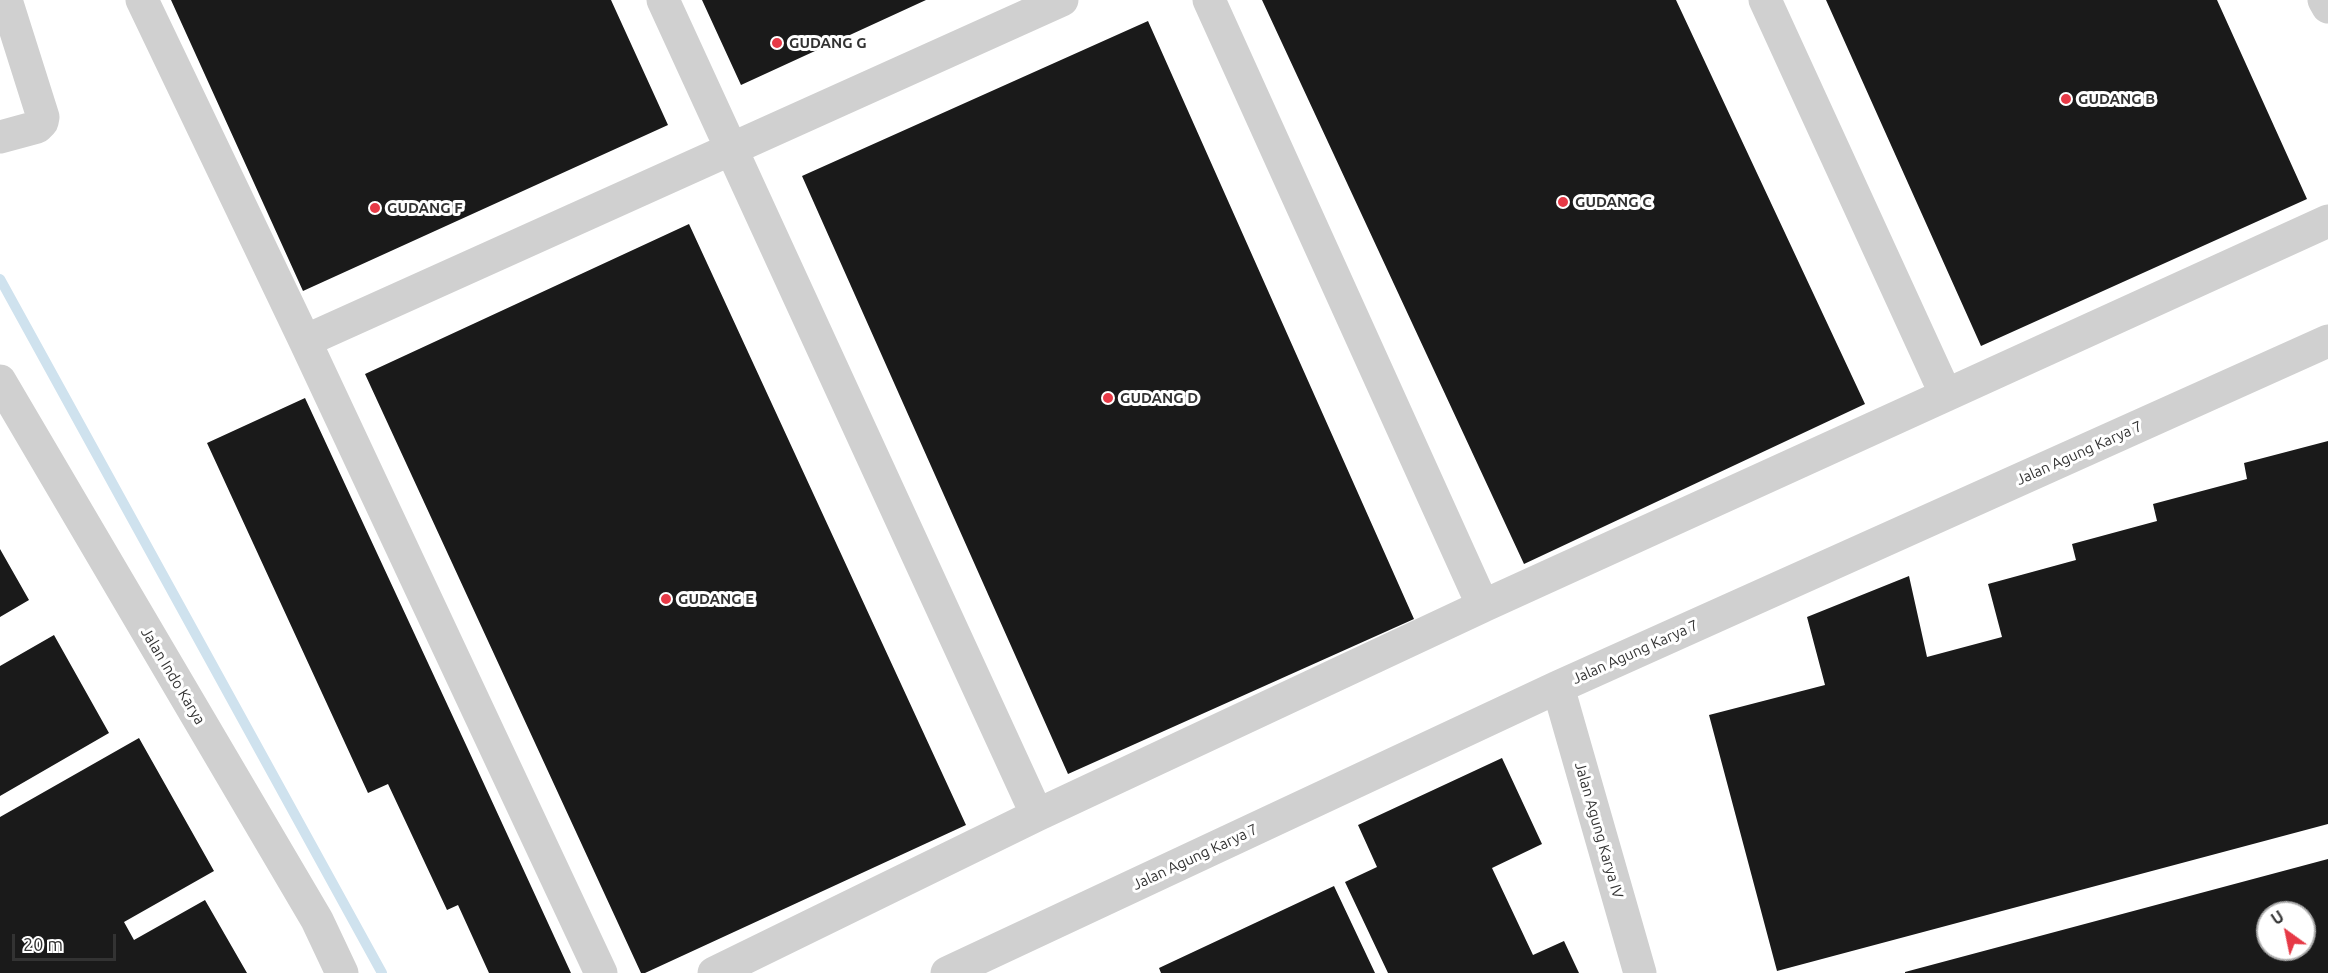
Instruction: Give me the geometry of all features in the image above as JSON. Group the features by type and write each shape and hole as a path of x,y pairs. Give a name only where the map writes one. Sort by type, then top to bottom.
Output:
{"street":[{"path":"0,137 37,127 43,117 6,0"},
{"path":"142,0 305,341 601,973"},
{"path":"663,0 1037,815"},
{"path":"305,341 1062,0"},
{"path":"1209,0 1483,606"},
{"path":"1766,0 1946,395"},
{"path":"2325,0 2328,7"},
{"path":"714,973 1037,815 1483,606 2328,221"},
{"name":"Jalan Agung Karya 7","path":"947,973 1558,687 2328,340"},
{"name":"Jalan Indo Karya","path":"0,381 317,920 342,973"},
{"name":"Jalan Agung Karya IV","path":"1558,687 1640,973"}],"building":[{"name":"GUDANG F","path":"171,0 611,0 668,125 303,291"},
{"name":"GUDANG G","path":"702,0 926,0 741,85"},
{"name":"GUDANG C","path":"1262,0 1676,0 1865,404 1524,564"},
{"name":"GUDANG B","path":"1826,0 2217,0 2307,199 1981,346"},
{"name":"GUDANG D","path":"1148,21 1414,619 1068,774 802,176"},
{"name":"GUDANG E","path":"689,224 966,825 641,973 365,374"},
{"path":"305,398 571,973 489,973 458,905 447,910 388,784 368,793 207,443"},
{"path":"2328,441 2328,824 1777,971 1709,715 1825,685 1807,617 1909,576 1927,657 2002,637 1988,584 2076,560 2072,544 2157,521 2153,504 2247,479 2244,463"},
{"path":"0,549 29,600 0,617"},
{"path":"54,635 109,733 0,796 0,666"},
{"path":"139,738 214,871 124,922 134,940 205,900 247,973 0,973 0,817"},
{"path":"1502,758 1542,844 1492,868 1533,955 1564,941 1579,973 1388,973 1345,882 1377,867 1358,825"},
{"path":"2328,859 2328,973 1905,972"},
{"path":"1334,886 1375,973 1161,973 1159,968"}],"waterway":[{"path":"0,279 382,973"}],"place":[{"name":"GUDANG G","path":"777,43"},
{"name":"GUDANG B","path":"2066,99"},
{"name":"GUDANG C","path":"1563,202"},
{"name":"GUDANG F","path":"375,208"},
{"name":"GUDANG D","path":"1108,398"},
{"name":"GUDANG E","path":"666,599"}]}
